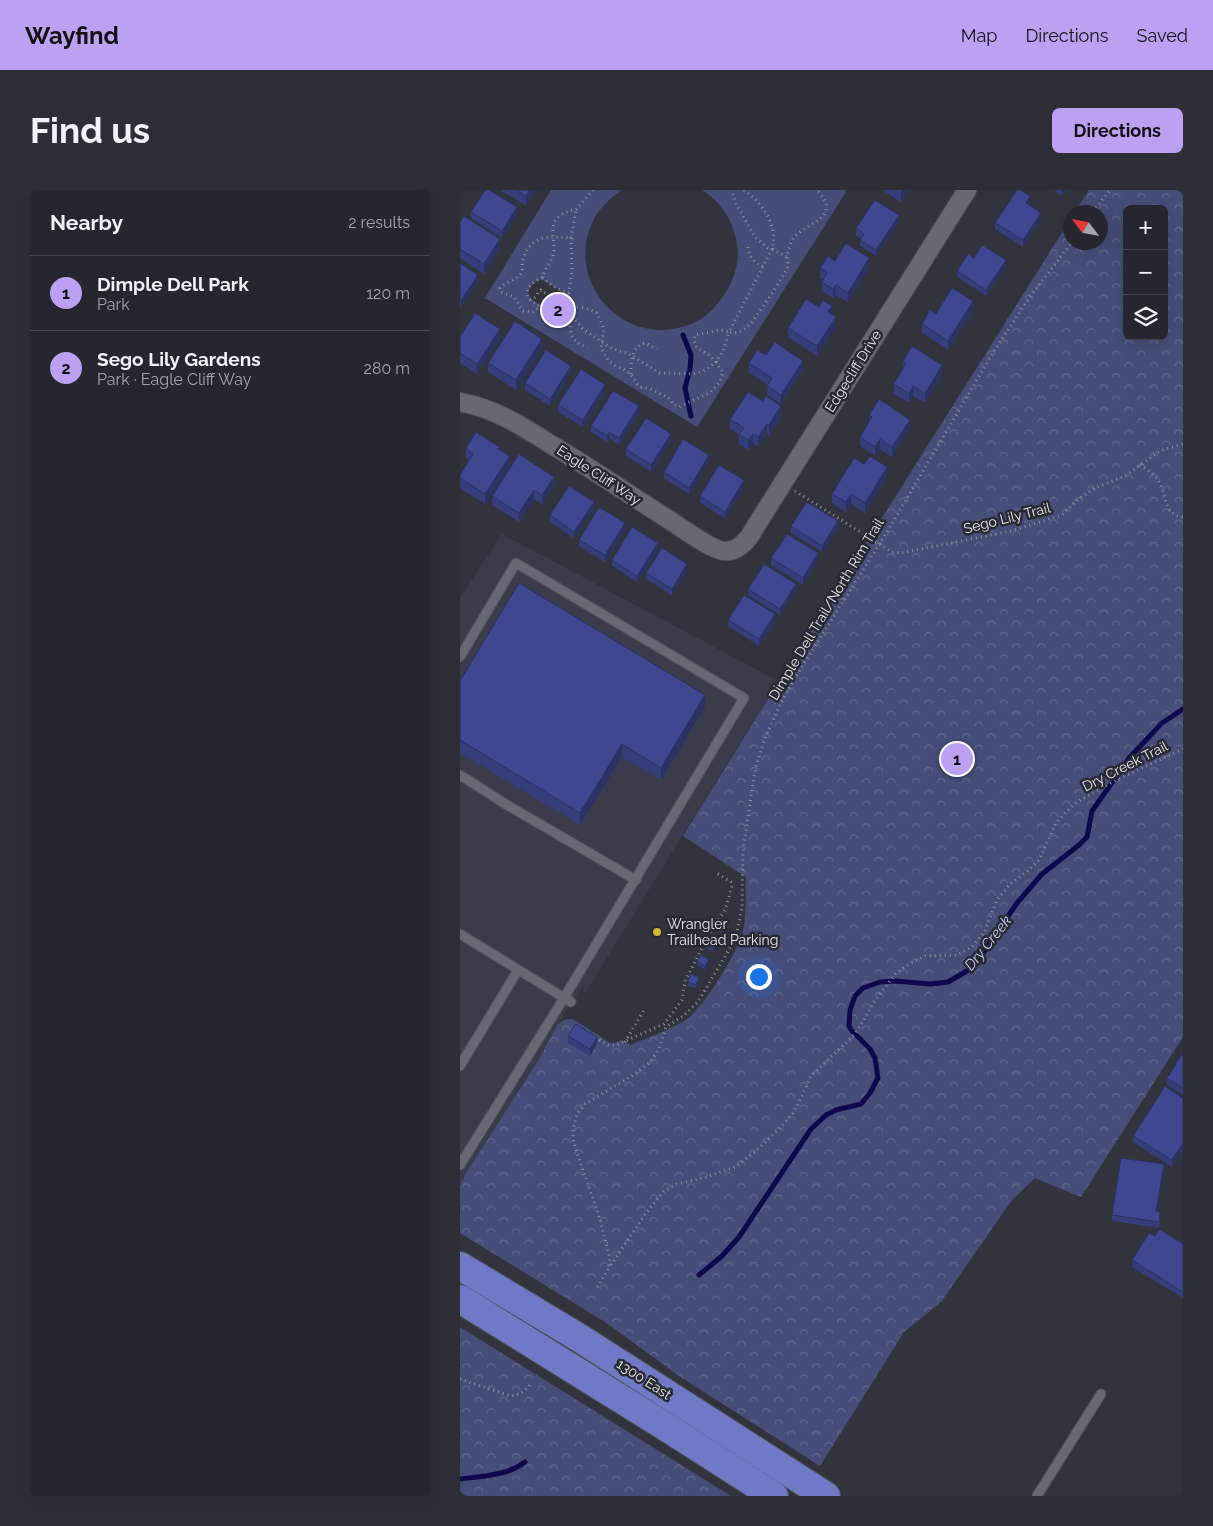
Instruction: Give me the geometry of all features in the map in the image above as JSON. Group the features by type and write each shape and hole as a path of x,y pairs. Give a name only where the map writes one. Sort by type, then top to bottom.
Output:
{"main road":[{"name":"1300 East","path":"460,1266 578,1337 826,1496"},
{"name":"1300 East","path":"460,1299 663,1424 774,1496"}],"street":[{"name":"Edgecliff Drive","path":"737,549 749,537 967,190"},
{"name":"Eagle Cliff Way","path":"460,402 492,410 516,423 598,472 628,494 706,543 723,551 737,549"}],"lane":[{"path":"460,657 516,563 744,698 636,880 568,1000 460,1165"},
{"path":"460,775 507,805 636,880"},
{"path":"460,934 568,1000"},
{"path":"460,1066 518,970"},
{"path":"1038,1496 1101,1394"}],"path":[{"path":"588,347 579,344 572,338 568,299 572,270 571,238 576,210 592,190"},
{"path":"732,190 735,202 755,237 768,248 788,258"},
{"path":"568,312 584,330 613,349 632,356 660,374 694,374 706,370 716,362 723,350 730,332 772,249 774,236 769,221 756,201 744,190"},
{"path":"544,277 533,281 528,287 527,294 530,300 547,309 580,306 597,313 604,329 601,348 608,360 614,365 622,367 641,387 665,396 677,407 685,406 711,392 720,382 723,372 709,355 696,348 695,335 720,330 734,333 742,331 752,322 788,267 791,244 795,236 802,229 820,218 826,211 824,199 816,190"},
{"path":"1099,205 1110,190"},
{"path":"569,293 546,281 544,273 553,256 552,226 556,220 568,211 576,210"},
{"path":"542,306 537,311 523,311 514,297 501,292 500,288 516,279 522,272 523,259 532,244 540,238 553,236 571,238"},
{"path":"748,247 749,254 753,260 764,267"},
{"name":"Dimple Dell Trail/North Rim Trail","path":"624,1043 683,1016 698,1002 735,939 742,908 742,851 755,770 765,738 778,709 793,681 879,544 991,356 1029,298 1066,250"},
{"path":"530,300 536,297 541,290 550,297 568,299"},
{"path":"631,375 632,356 642,344 647,344 657,349"},
{"name":"Sego Lily Trail","path":"783,483 892,552 901,553 1011,531 1062,515 1085,494 1095,488 1125,476 1160,451 1183,444"},
{"path":"1140,465 1159,481 1169,509 1177,516 1183,517"},
{"name":"Dry Creek Trail","path":"609,1268 646,1213 664,1191 677,1184 707,1177 735,1167 756,1152 779,1130 794,1112 811,1076 855,1034 876,999 896,973 925,956 957,955 972,947 984,933 997,900 1010,884 1039,860 1056,823 1066,812 1078,802 1118,779 1183,749"},
{"path":"597,1287 609,1268 609,1250 573,1139 575,1122 581,1108 585,1104 634,1074 651,1061 662,1042 664,1026 682,1000 685,981 709,935 725,910 732,884 715,872"},
{"path":"590,1034 608,1045 624,1043 644,1010"},
{"path":"460,1379 510,1396 516,1396 525,1391 532,1382"}],"shaded area":[{"path":"502,534 778,681 585,993 582,987 571,1002 534,1067 466,1173 460,1186 460,598"}],"green space":[{"path":"551,190 621,190 595,216 586,243 586,264 592,284 602,301 617,315 635,325 656,330 683,327 702,318 719,302 734,276 738,254 732,226 723,209 710,195 702,190 844,190 846,192 697,427 485,298","holes":["543,280 565,294 566,307 561,307 534,301 528,293 533,284"]},
{"path":"1089,190 1183,190 1183,1037 1081,1197 1035,1178 1012,1200 941,1302 904,1332 820,1466 679,1376 605,1322 460,1233 460,1186 466,1173 534,1067 559,1023 566,1019 573,1019 610,1043 621,1040 631,1045 684,1021 700,1006 727,966 743,931 746,877 683,836 1063,231 1063,250 1108,250 1108,205 1079,205"},
{"path":"460,1327 731,1496 460,1496"}],"building":[{"path":"485,190 489,190 517,207 502,231 471,212"},
{"path":"516,190 529,190 526,196"},
{"path":"1017,190 1030,196 1026,203 1041,213 1023,240 995,223"},
{"path":"875,200 899,215 876,250 860,240 864,234 856,228"},
{"path":"464,216 500,239 484,264 460,249 460,222"},
{"path":"846,243 869,258 848,293 836,285 833,289 822,282 827,273 820,268 828,256 835,261"},
{"path":"982,245 1006,260 986,290 957,271 968,254 974,258"},
{"path":"460,263 478,275 461,300 460,299"},
{"path":"952,288 973,301 948,341 922,324 930,310 936,314"},
{"path":"806,299 819,307 823,300 832,306 828,312 836,317 817,346 788,328"},
{"path":"475,313 500,329 477,364 460,353 460,337"},
{"path":"515,321 542,339 516,380 488,363"},
{"path":"775,342 803,361 781,395 767,386 772,378 749,363 757,350 766,355"},
{"path":"912,346 942,365 925,394 913,386 909,394 894,384 906,363 903,361"},
{"path":"546,350 571,366 550,399 525,383"},
{"path":"581,369 605,385 583,420 558,405"},
{"path":"613,391 639,406 619,438 609,432 607,436 591,426"},
{"path":"748,392 763,401 766,396 781,406 769,425 767,424 758,437 753,434 748,440 739,434 744,428 730,419"},
{"path":"879,399 910,420 892,447 880,439 875,447 860,437 872,417 869,415"},
{"path":"646,418 671,434 651,465 626,449"},
{"path":"476,432 510,456 485,494 460,478 473,454 466,448"},
{"path":"683,439 709,455 689,488 664,472"},
{"path":"519,454 554,477 542,495 534,490 519,513 492,496"},
{"path":"870,456 887,467 865,503 851,494 846,502 832,494 854,458 864,464"},
{"path":"719,465 744,480 725,512 700,496"},
{"path":"569,486 594,502 574,532 550,515"},
{"path":"807,502 838,521 822,546 791,526"},
{"path":"599,507 625,523 605,555 579,540"},
{"path":"632,527 658,543 637,576 612,560"},
{"path":"787,534 818,553 803,578 771,558"},
{"path":"662,548 687,564 672,589 646,573"},
{"path":"764,564 796,584 780,609 748,589"},
{"path":"519,583 705,695 661,768 622,744 580,813 460,740 460,681"},
{"path":"744,595 775,614 759,639 728,620"},
{"path":"720,919 727,923 723,930 715,926"},
{"path":"710,938 718,942 714,949 706,945"},
{"path":"701,955 709,959 705,966 697,962"},
{"path":"690,974 699,977 696,985 688,982"},
{"path":"576,1024 597,1037 590,1049 568,1036"},
{"path":"1183,1053 1183,1088 1167,1078"},
{"path":"1165,1086 1183,1098 1183,1143 1172,1160 1133,1136"},
{"path":"1121,1158 1164,1164 1156,1211 1160,1212 1159,1222 1112,1215"},
{"path":"1159,1229 1183,1244 1183,1292 1132,1260 1149,1233 1155,1236"}],"waterway":[{"path":"683,335 691,355 690,369 685,388 691,416"},
{"name":"Dry Creek","path":"699,1275 722,1256 739,1237 811,1129 826,1115 836,1110 861,1104 870,1093 878,1078 875,1058 870,1049 849,1026 850,1010 855,996 863,988 880,982 895,981 931,984 948,982 967,971 979,959 1017,903 1042,874 1087,837 1092,811 1130,757 1162,723 1183,709"},
{"name":"Dry Creek","path":"460,1479 502,1473 525,1462"}],"place":[{"name":"Sego Lily Gardens","path":"558,310"},
{"name":"Dimple Dell Park","path":"957,759"},
{"name":"Wrangler Trailhead Parking","path":"657,932"}]}
